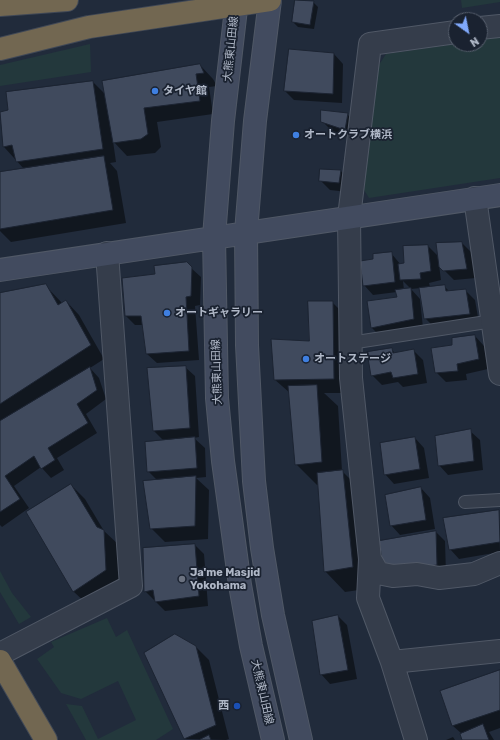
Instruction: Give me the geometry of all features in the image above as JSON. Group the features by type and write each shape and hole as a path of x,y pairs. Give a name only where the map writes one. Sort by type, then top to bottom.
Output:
{"highway":[{"path":"0,5 67,0"},
{"path":"0,49 89,27 237,2 270,0"},
{"path":"0,662 46,740"}],"street":[{"path":"270,0 255,121 246,232 247,345 255,488 262,548 273,616 301,740"},
{"name":"大熊東山田線","path":"237,2 223,121 214,237 217,398 223,461 240,585 251,646 273,740"},
{"path":"488,27 500,26"},
{"path":"416,740 392,662 368,598 370,559 351,378 349,217 370,44 448,33"},
{"path":"0,270 500,195"},
{"path":"475,198 500,374"},
{"path":"0,654 131,586 108,253"},
{"path":"370,559 378,573 393,576 417,574 439,578 474,574 500,563"},
{"path":"392,662 500,651"}],"lane":[{"path":"350,343 492,321"},
{"path":"465,502 500,500"}],"green space":[{"path":"461,0 500,0 500,2 462,8"},
{"path":"500,37 500,178 369,198 364,190 377,68 386,54 448,45 448,52 488,52 488,39"},
{"path":"90,44 91,72 0,86 0,65"},
{"path":"0,571 12,593 31,617 19,624 0,592"},
{"path":"107,618 116,637 127,630 173,729 156,740 86,740 66,704 82,706 98,739 136,720 118,681 81,699 61,693 37,659 54,647 51,642"}],"building":[{"path":"295,0 314,1 310,25 292,22"},
{"path":"289,49 334,53 333,94 284,91"},
{"path":"200,64 204,73 196,74 200,101 144,108 148,134 141,139 113,143 102,81"},
{"path":"93,81 103,149 16,162 12,145 3,147 0,112 8,110 6,92"},
{"path":"321,110 348,113 345,130 321,122"},
{"path":"104,156 113,210 0,229 0,172"},
{"path":"320,169 341,170 339,183 319,181"},
{"path":"462,242 467,269 443,271 439,267 436,243"},
{"path":"428,245 431,271 420,273 421,279 400,280 398,264 404,263 403,246"},
{"path":"392,252 395,282 363,286 360,261 373,259 373,254"},
{"path":"187,262 192,267 191,296 186,297 189,351 146,354 141,316 125,316 122,278 155,274 154,266"},
{"path":"46,284 58,305 66,300 91,345 0,404 0,293"},
{"path":"445,285 446,291 466,289 470,314 424,319 419,288"},
{"path":"411,288 414,319 371,328 367,301 397,297 395,290"},
{"path":"308,301 333,301 334,379 274,380 271,339 309,341"},
{"path":"475,335 479,359 457,364 458,371 435,373 431,348 452,345 452,338"},
{"path":"392,348 393,353 414,349 418,374 393,378 391,372 371,376 367,352"},
{"path":"186,366 190,428 153,431 147,368"},
{"path":"90,367 97,390 77,404 88,423 48,448 55,460 41,469 34,456 5,476 20,499 0,512 0,421"},
{"path":"317,385 322,462 295,465 288,386"},
{"path":"471,429 474,461 438,466 435,436"},
{"path":"195,437 197,468 147,472 145,442"},
{"path":"415,437 420,469 384,475 380,443"},
{"path":"343,470 353,567 324,572 317,473"},
{"path":"196,476 195,526 150,529 143,481"},
{"path":"71,484 97,527 104,530 106,570 73,592 26,512"},
{"path":"421,487 426,520 390,526 385,495"},
{"path":"499,510 500,542 449,550 443,518"},
{"path":"436,531 437,565 392,571 382,559 379,541"},
{"path":"195,544 199,596 155,602 153,590 144,592 143,548"},
{"path":"338,615 348,670 320,675 312,621"},
{"path":"175,634 196,646 216,725 184,739 144,653"},
{"path":"500,670 500,710 452,726 440,691"},
{"path":"483,724 489,740 462,740 460,734"},
{"path":"209,735 211,740 199,740"}],"place":[{"name":"タイヤ館","path":"155,91"},
{"name":"オートクラブ横浜","path":"296,135"},
{"name":"オートギャラリー","path":"167,313"},
{"name":"オートステージ","path":"306,359"},
{"name":"Ja'me Masjid Yokohama","path":"182,579"},
{"name":"西","path":"237,706"}]}
